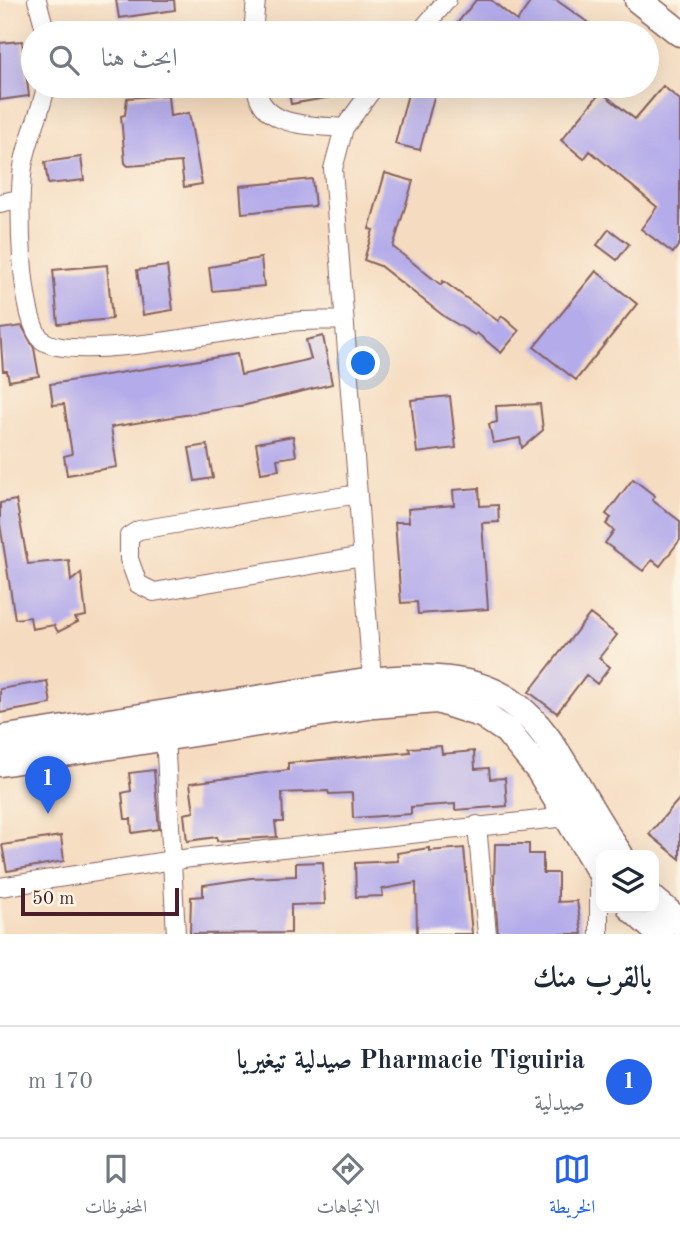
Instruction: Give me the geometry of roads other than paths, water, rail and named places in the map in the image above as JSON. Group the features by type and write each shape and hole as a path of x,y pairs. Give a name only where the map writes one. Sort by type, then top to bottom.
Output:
{"main road":[{"path":"638,0 680,33"},
{"path":"0,763 165,736 373,693 416,676 454,679 486,687 522,709 562,759 600,850"},
{"path":"0,739 373,693 437,700 483,715 508,731 524,749 567,817 596,853"},
{"path":"659,904 680,922"},
{"path":"637,913 660,934"}],"street":[{"path":"37,0 43,21"},
{"path":"254,21 256,0"},
{"path":"429,21 447,0"},
{"path":"43,98 23,165 19,199 24,273 36,329 42,340 51,344 76,347 147,344 292,322 343,320"},
{"path":"260,98 263,108 278,118 296,124 344,128"},
{"path":"366,98 344,128 333,169 373,693"},
{"path":"0,203 19,199"},
{"path":"358,494 139,530 129,536 128,548 138,584 155,592 363,556"},
{"path":"165,736 176,934"},
{"path":"0,887 173,860 567,817"},
{"path":"477,825 487,934"},
{"path":"599,934 601,913"}],"place":[{"name":"Pharmacie Tiguiria صيدلية تيغيريا","path":"48,814"}]}
